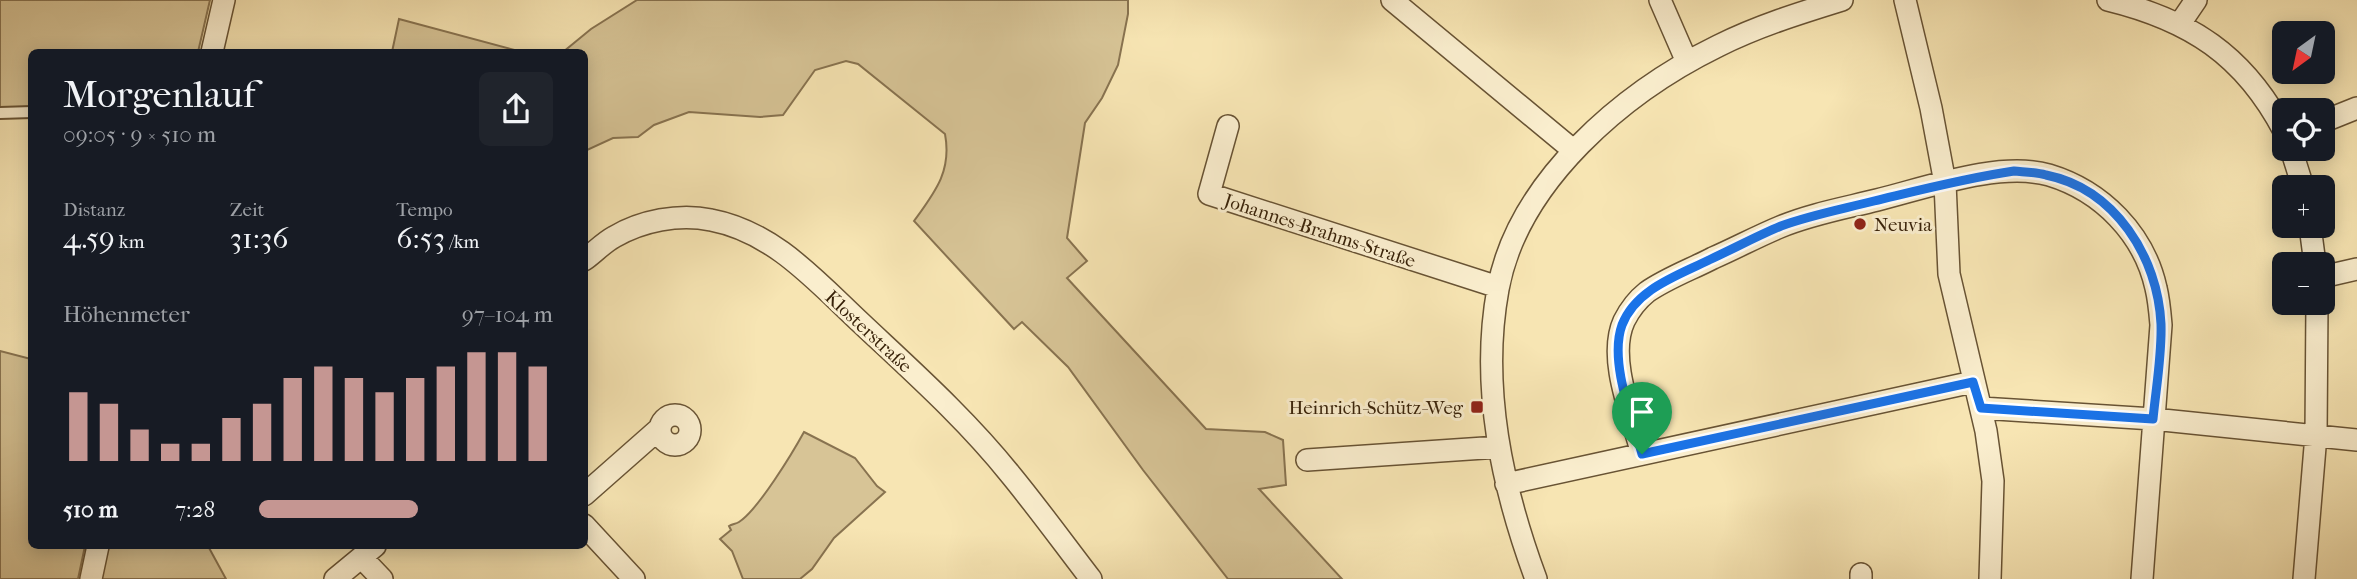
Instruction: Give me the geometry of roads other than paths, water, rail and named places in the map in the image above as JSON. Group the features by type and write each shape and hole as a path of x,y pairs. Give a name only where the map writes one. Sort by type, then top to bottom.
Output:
{"street":[{"path":"213,49 223,0"},
{"path":"1392,0 1573,150"},
{"path":"1660,0 1688,62"},
{"path":"1536,579 1506,485 1493,401 1492,366 1498,287 1527,212 1545,184 1573,150 1610,117 1688,62 1760,28 1842,0"},
{"path":"1905,0 1931,107 1945,183 1949,274 1981,408 1993,481 1990,579"},
{"path":"2108,0 2139,8 2179,25 2217,47 2246,73 2272,109"},
{"path":"2179,25 2196,0"},
{"path":"2335,117 2357,108"},
{"name":"Johannes-Brahms-Straße","path":"1228,126 1209,194 1498,287"},
{"path":"1642,454 1620,369 1618,348 1623,323 1639,300 1654,288 1780,227 1812,216 1945,183 2014,171 2046,175 2076,186 2103,202 2125,225 2145,255 2157,289 2161,325 2142,579"},
{"name":"Klosterstraße","path":"588,257 613,237 646,223 676,218 708,219 736,226 761,237 794,261 955,414 1009,472 1091,579"},
{"path":"2335,274 2357,269"},
{"path":"2304,579 2316,435 2317,315"},
{"path":"1506,485 1973,382"},
{"path":"1981,408 2153,419 2357,440"},
{"path":"588,491 660,428"},
{"path":"1307,460 1499,447"},
{"path":"588,529 634,579"},
{"path":"91,579 97,549"},
{"path":"335,579 369,552 382,579"}],"lane":[{"path":"0,113 28,112"}],"place":[{"name":"Neuvia","path":"1860,224"},
{"name":"Heinrich-Schütz-Weg","path":"1477,407"}]}
